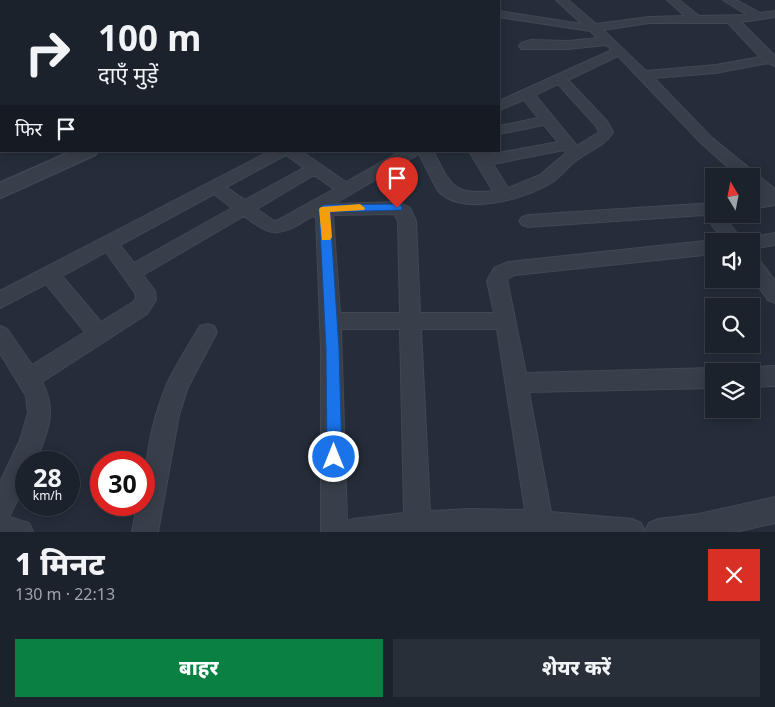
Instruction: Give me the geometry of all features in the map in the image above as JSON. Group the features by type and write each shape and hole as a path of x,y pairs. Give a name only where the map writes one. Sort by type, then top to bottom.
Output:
{"street":[{"path":"561,0 620,51 706,140 739,168"},
{"path":"672,0 696,19"},
{"path":"728,0 759,17"},
{"path":"500,14 577,27 595,28 649,20 732,19 775,14"},
{"path":"732,19 773,60"},
{"path":"525,46 531,44 568,45 608,41"},
{"path":"500,106 620,51"},
{"path":"643,75 716,69 773,60"},
{"path":"504,194 479,156 572,150 602,138 606,132 602,124 559,78"},
{"path":"527,94 572,150"},
{"path":"500,130 548,120"},
{"path":"426,152 442,184 450,192 462,198 481,198 532,187 548,178 572,150"},
{"path":"0,174 51,152"},
{"path":"0,191 86,152"},
{"path":"0,300 280,152"},
{"path":"291,152 345,190"},
{"path":"215,187 270,227 276,228 316,210 345,190 411,152"},
{"path":"131,273 315,168"},
{"path":"760,186 775,199"},
{"path":"760,202 775,199"},
{"path":"316,210 397,208 404,212 407,221 417,525"},
{"path":"528,221 705,209"},
{"path":"316,210 331,321 334,532"},
{"path":"760,242 775,239"},
{"path":"29,379 140,308 146,300 145,291 109,243"},
{"path":"540,524 506,321 497,281 498,275 504,270 705,248"},
{"path":"49,274 100,335"},
{"path":"760,275 775,295"},
{"path":"331,321 506,321"},
{"path":"145,532 167,415 178,385 207,332"},
{"path":"0,335 29,379 39,401 37,426 27,454 0,508"},
{"path":"760,377 775,376"},
{"path":"515,383 705,378"},
{"path":"658,532 699,527 775,510"},
{"path":"353,532 417,525 486,522 540,524 632,532"},
{"path":"0,528 20,532"}],"slow traffic":[{"path":"326,237 324,209 360,208"}],"route":[{"path":"334,457 329,273 324,209 397,208"}]}
